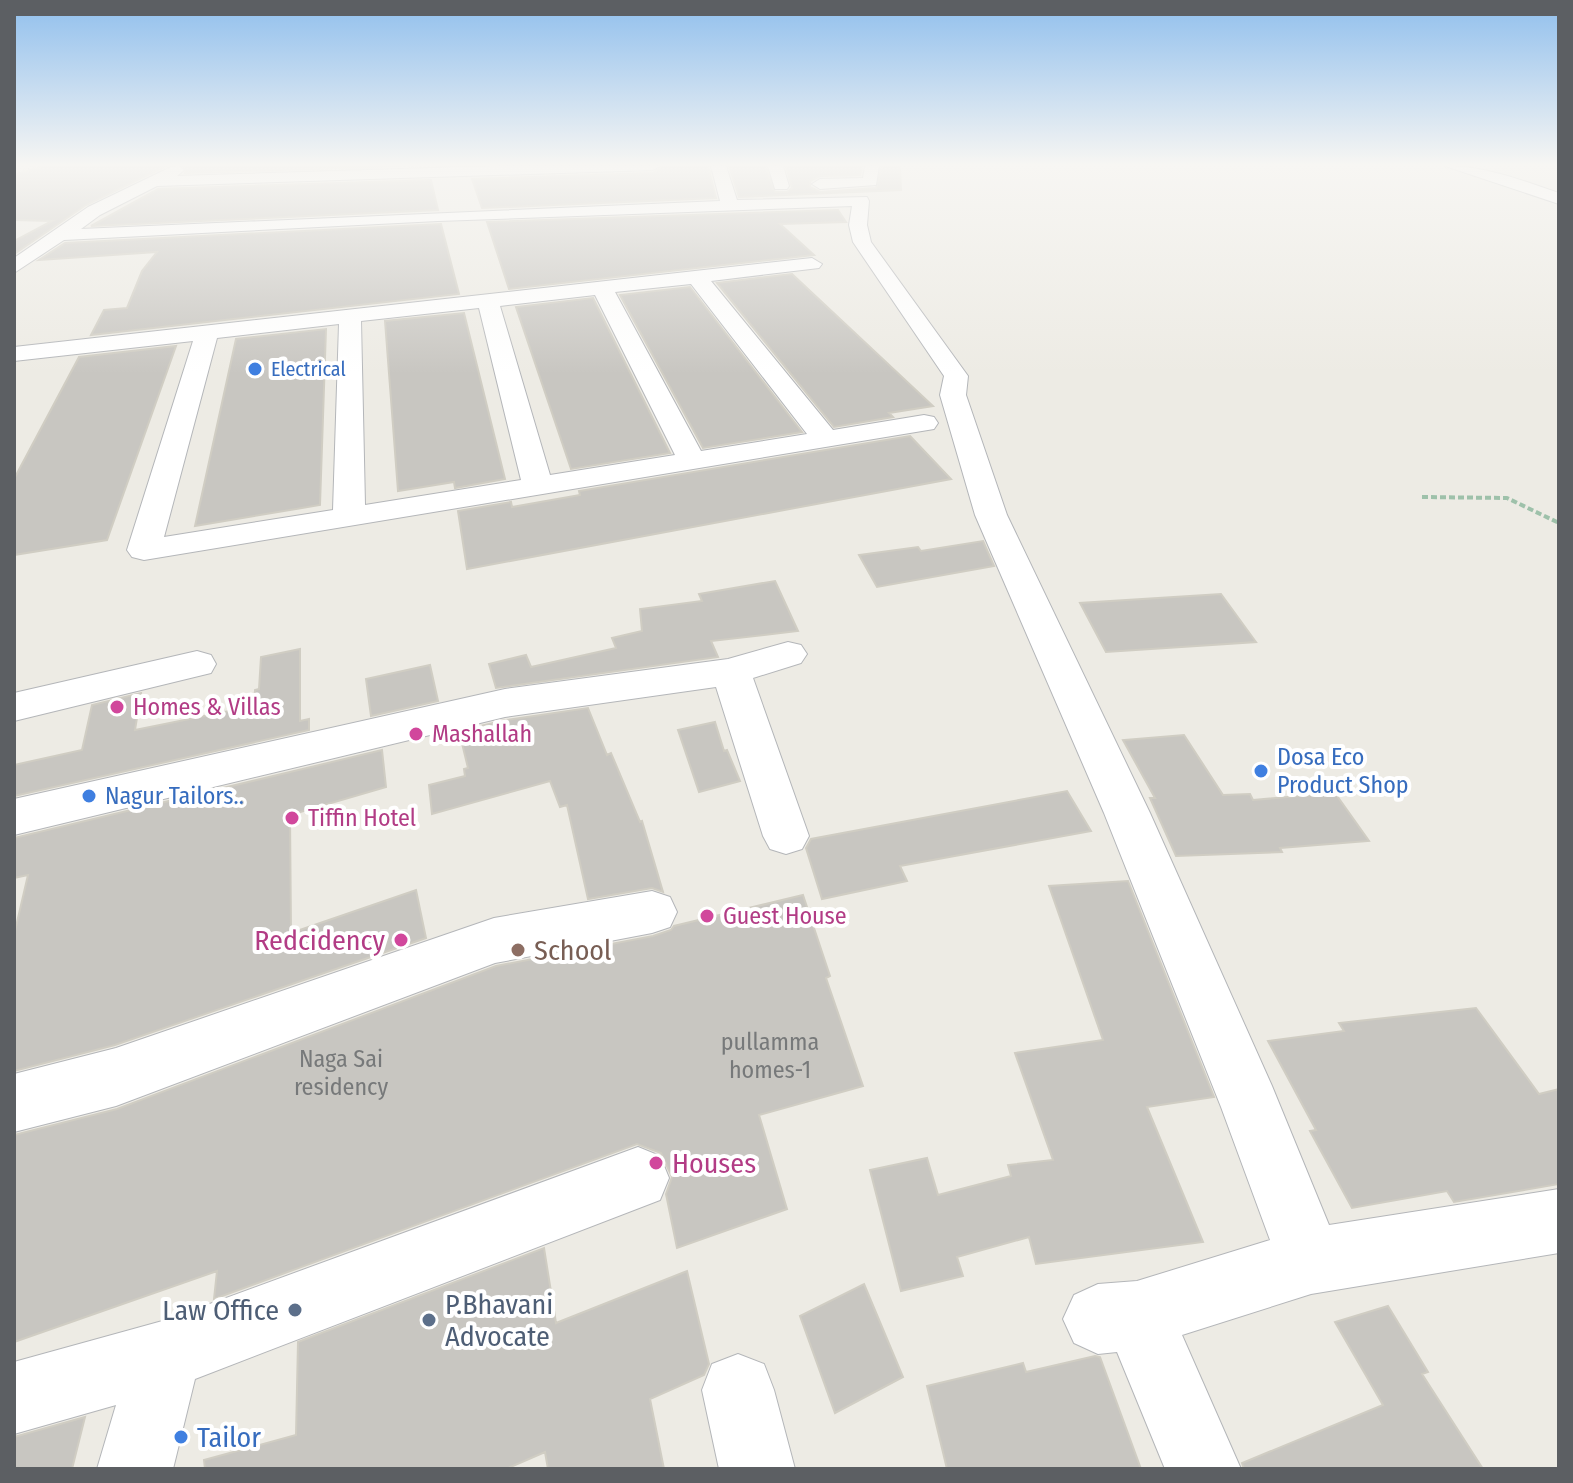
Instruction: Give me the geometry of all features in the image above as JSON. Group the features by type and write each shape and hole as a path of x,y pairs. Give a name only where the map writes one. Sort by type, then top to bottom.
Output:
{"street":[{"path":"14,267 61,235"},
{"path":"14,249 57,238 103,235"},
{"path":"340,243 344,235"},
{"path":"427,240 429,235"},
{"path":"860,235 862,242 956,376 953,395 991,515 1127,813 1251,1107 1311,1261"},
{"path":"14,354 812,264"},
{"path":"696,276 826,439"},
{"path":"602,287 692,461"},
{"path":"487,299 538,486"},
{"path":"349,517 350,315"},
{"path":"207,332 144,550 924,423"},
{"path":"14,817 505,703 731,672 788,654"},
{"path":"14,707 197,664"},
{"path":"731,672 786,836"},
{"path":"14,1103 116,1077 494,941 652,912"},
{"path":"14,1398 166,1355 638,1178"},
{"path":"1203,1469 1118,1317 1311,1261 1559,1221"},
{"path":"135,1469 166,1355"},
{"path":"738,1390 757,1469"}],"path":[{"path":"1422,497 1507,498 1559,523"}],"building":[{"path":"25,235 42,235 14,254 14,241"},
{"path":"219,235 444,235 459,294 91,335 104,310 127,308 142,271 157,252 39,260 65,243"},
{"path":"491,235 792,235 814,255 509,289"},
{"path":"792,274 933,406 889,413 893,417 834,427 717,283"},
{"path":"690,287 802,432 703,448 620,295"},
{"path":"593,298 670,453 571,469 516,307"},
{"path":"464,313 505,479 455,488 454,482 398,491 385,321"},
{"path":"326,329 320,505 195,526 236,339"},
{"path":"176,346 107,540 14,555 14,479 79,357"},
{"path":"910,436 951,479 467,569 458,511 511,502 512,507 580,495 579,491"},
{"path":"983,541 994,566 877,587 859,555 918,547 921,551"},
{"path":"775,581 798,631 711,641 718,657 496,688 489,664 526,655 531,667 616,648 612,638 642,631 640,609 702,601 699,594"},
{"path":"1221,594 1256,642 1106,652 1080,603"},
{"path":"300,649 300,721 309,719 309,730 14,796 14,765 82,750 92,705 141,693 135,730 254,706 255,690 259,689 261,657"},
{"path":"430,665 438,701 371,716 366,679"},
{"path":"588,708 607,755 611,753 642,821 663,892 652,888 588,899 567,805 560,807 550,781 432,814 429,785 465,776 464,769 468,768 459,731 506,720"},
{"path":"715,722 724,751 727,750 740,781 699,792 678,730"},
{"path":"1184,735 1223,795 1250,794 1253,800 1335,793 1369,841 1280,848 1282,852 1176,856 1150,798 1155,798 1123,740"},
{"path":"382,750 386,787 290,815 291,933 416,890 426,938 115,1045 14,1071 14,935 28,875 14,878 14,838"},
{"path":"1067,791 1091,831 900,866 907,881 822,899 806,848 811,839"},
{"path":"1128,881 1214,1097 1147,1107 1203,1242 1036,1264 1029,1237 957,1257 963,1276 901,1291 870,1170 927,1158 938,1195 1011,1176 1008,1165 1053,1160 1015,1053 1103,1040 1049,886"},
{"path":"803,895 830,976 826,978 863,1086 759,1115 787,1209 677,1248 666,1194 672,1177 661,1153 637,1144 214,1299 217,1271 14,1342 14,1135 117,1109 496,966 653,936 674,926"},
{"path":"1476,1008 1539,1094 1559,1089 1559,1184 1454,1202 1447,1191 1352,1208 1310,1131 1316,1130 1268,1041 1344,1031 1339,1023"},
{"path":"544,1248 556,1323 687,1271 709,1364 704,1375 650,1399 664,1469 548,1469 545,1452 506,1469 205,1469 204,1460 296,1435 298,1342"},
{"path":"864,1284 903,1377 835,1413 800,1316"},
{"path":"1388,1306 1428,1372 1422,1374 1483,1469 1244,1469 1242,1463 1383,1405 1335,1322"},
{"path":"1100,1357 1141,1469 947,1469 927,1386 1023,1363 1026,1372"},
{"path":"85,1417 72,1469 14,1469 14,1437"}],"place":[{"name":"Electrical","path":"255,369"},
{"name":"Homes & Villas","path":"117,707"},
{"name":"Mashallah","path":"416,734"},
{"name":"Dosa Eco Product Shop","path":"1261,771"},
{"name":"Nagur Tailors..","path":"89,796"},
{"name":"Tiffin Hotel","path":"292,818"},
{"name":"Guest House","path":"707,916"},
{"name":"Redcidency","path":"401,940"},
{"name":"School","path":"518,950"},
{"name":"Houses","path":"656,1163"},
{"name":"Law Office","path":"295,1310"},
{"name":"P.Bhavani Advocate","path":"429,1320"},
{"name":"Tailor","path":"181,1437"}]}
